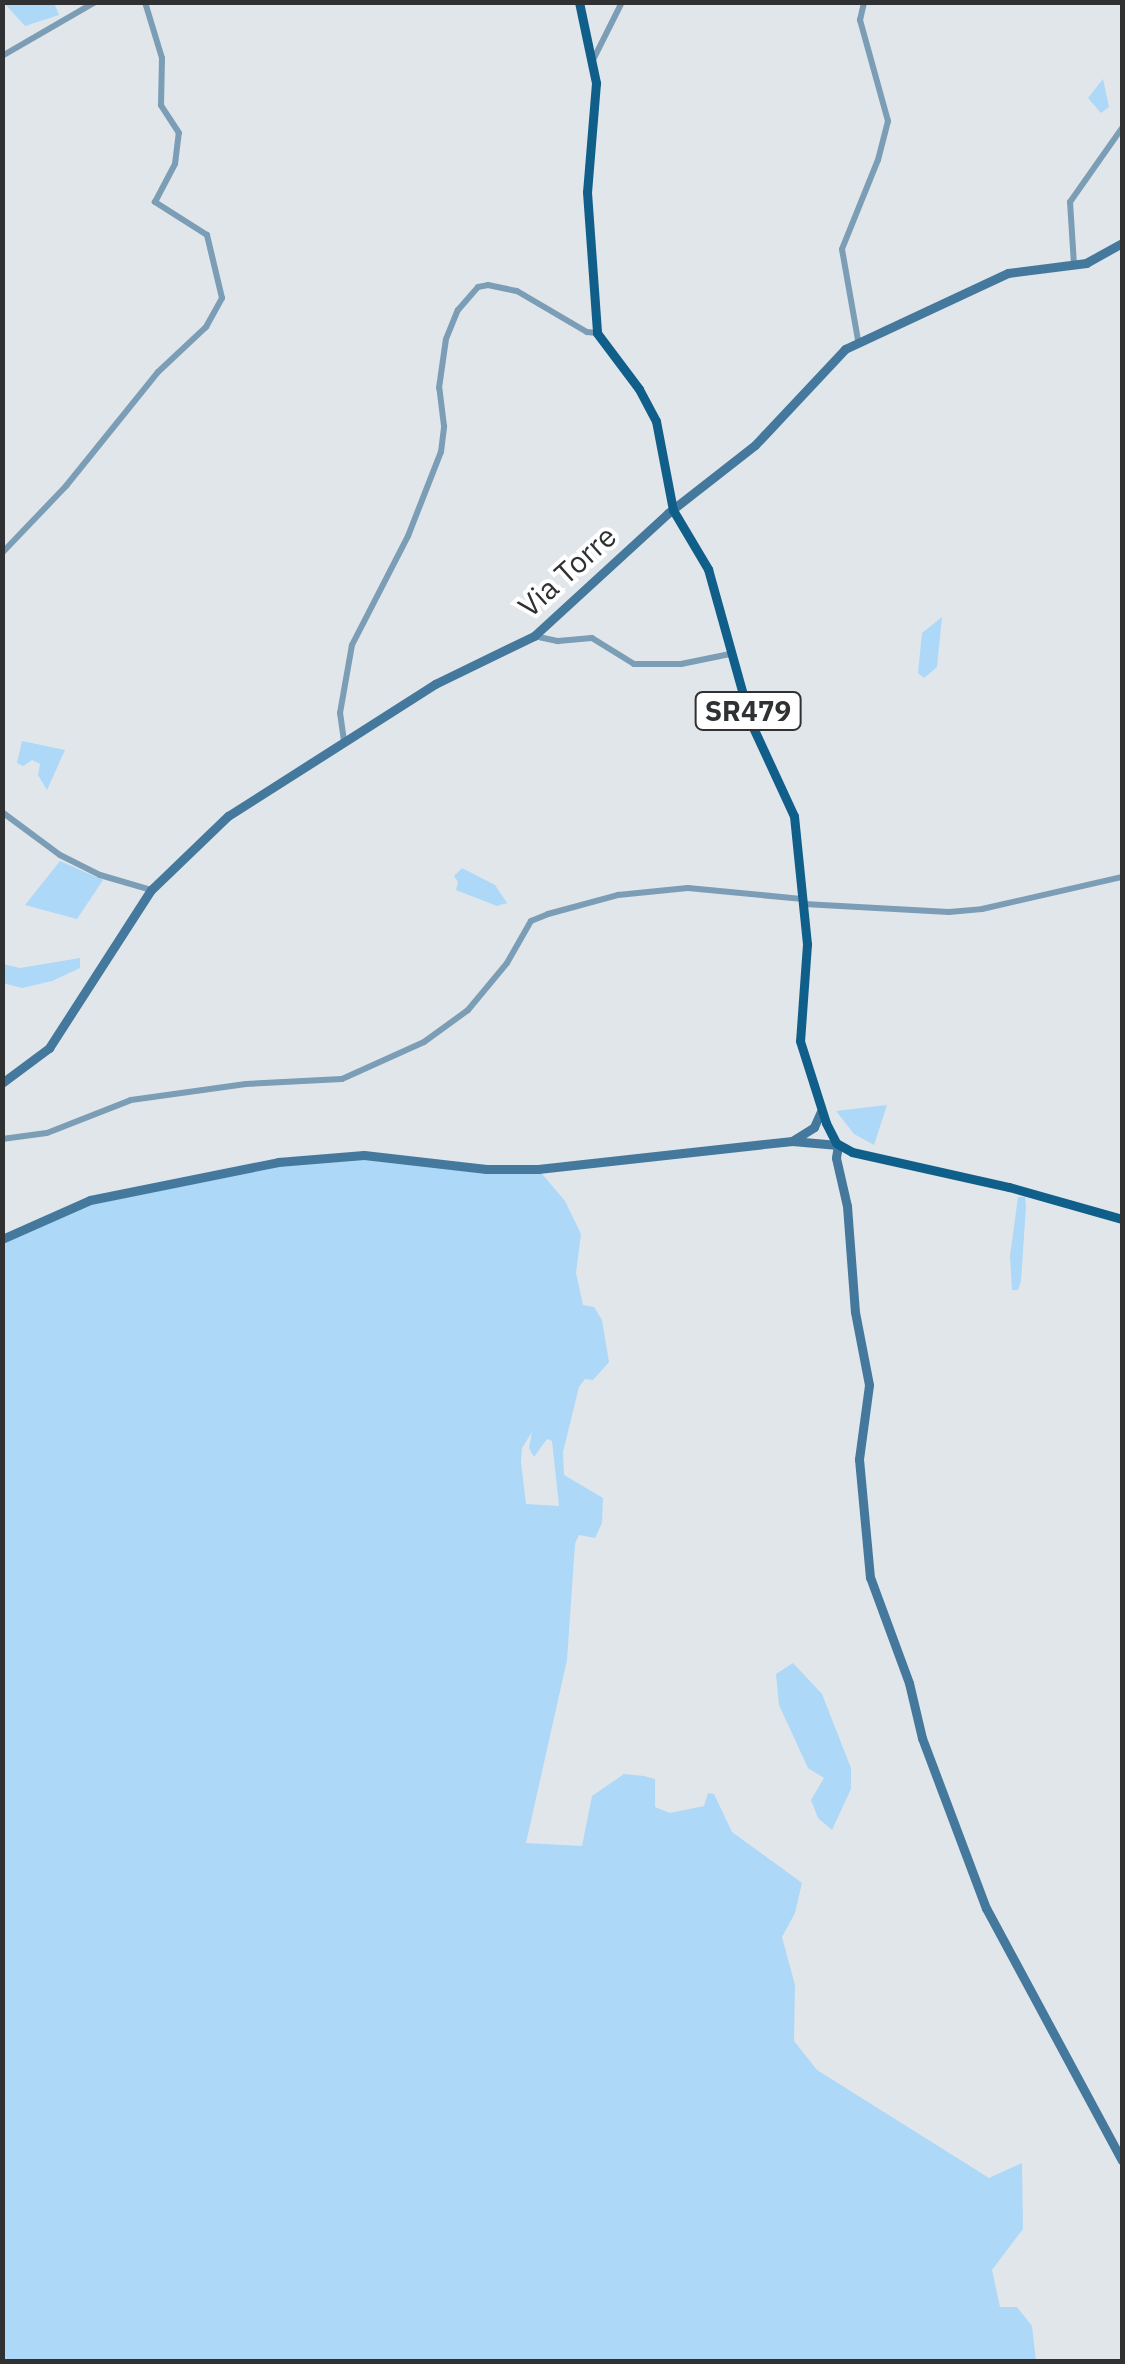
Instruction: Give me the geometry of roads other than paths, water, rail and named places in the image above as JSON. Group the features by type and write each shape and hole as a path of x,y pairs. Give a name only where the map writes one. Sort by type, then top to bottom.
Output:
{"main road":[{"path":"579,2 594,58 596,97 587,192 597,333"},
{"name":"Via Torre","path":"2,1083 49,1048 151,890 237,809 436,684 534,636 674,510 756,445 820,372 858,340 1008,273 1100,259 1122,244"},
{"name":"SR479","path":"597,333 651,410 674,510 708,569 751,723 794,816 806,944 800,1041 821,1112 838,1145"},
{"path":"792,1142 814,1127 821,1112"},
{"path":"2,1239 90,1200 278,1162 364,1156 528,1170 792,1142 838,1145 852,1152 1010,1186 1122,1219"},
{"path":"838,1145 836,1158 848,1206 854,1312 869,1385 860,1459 870,1577 909,1683 922,1738 986,1908 1122,2161"}],"street":[{"path":"2,56 95,2"},
{"path":"2,553 66,486 158,372 206,327 222,298 208,235 154,202 175,164 180,133 161,106 162,58 145,2"},
{"path":"594,58 622,2"},
{"path":"858,340 842,249 878,160 888,121 860,20 864,2"},
{"path":"1074,265 1070,202 1122,128"},
{"path":"344,742 339,728 352,645 408,536 441,452 444,426 439,388 446,340 458,310 478,287 488,285 517,291 587,332 597,333"},
{"path":"534,636 558,641 592,638 634,664 681,664 730,654"},
{"path":"2,812 60,855 100,875 151,890"},
{"path":"2,1139 47,1132 131,1100 246,1084 342,1079 424,1042 468,1010 513,954 531,922 618,894 688,888 804,901 965,910 1122,877"}]}
